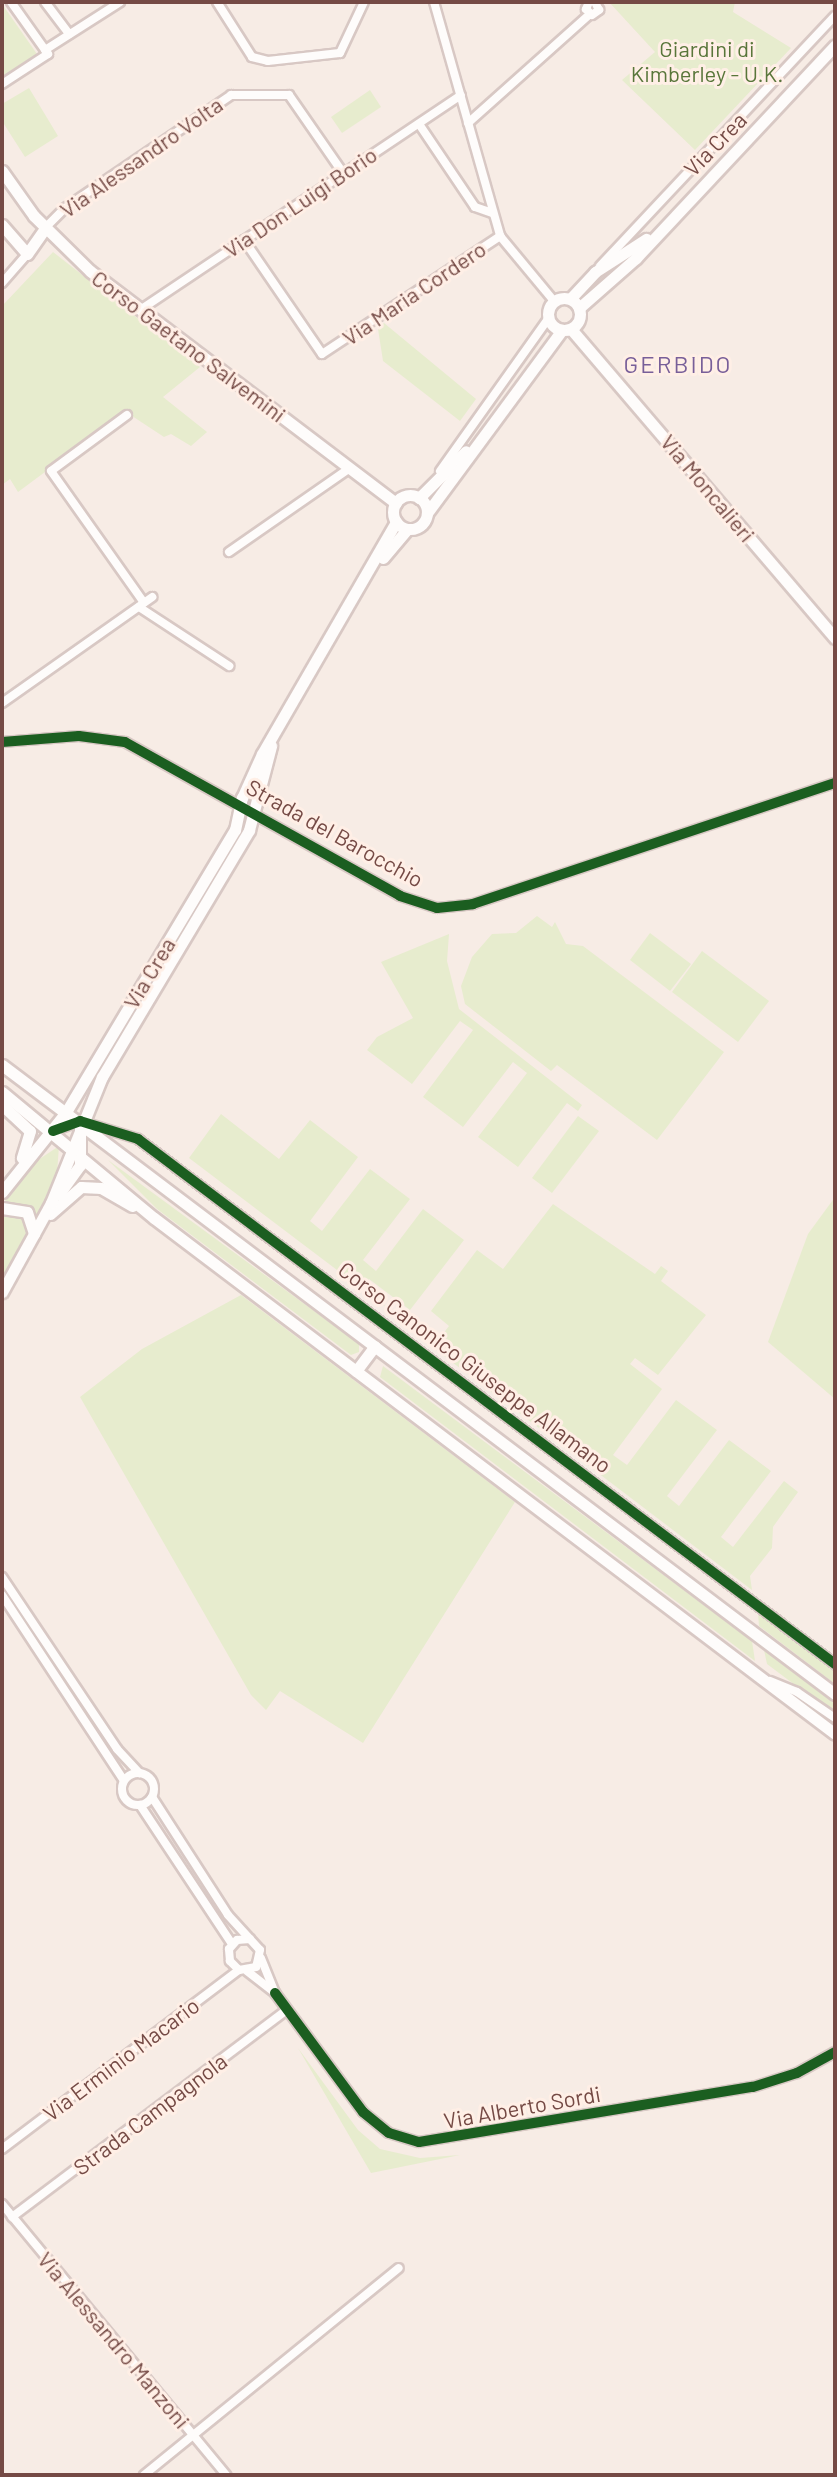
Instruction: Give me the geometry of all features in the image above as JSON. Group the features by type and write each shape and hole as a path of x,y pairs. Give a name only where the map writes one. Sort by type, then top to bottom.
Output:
{"street":[{"path":"2,84 48,54 11,2"},
{"path":"45,2 69,34"},
{"path":"45,50 120,2"},
{"path":"217,2 252,57 268,61 340,53 364,2"},
{"path":"434,2 500,236 554,301 562,325"},
{"path":"468,123 590,14 592,2"},
{"name":"Via Crea","path":"575,303 595,272 835,16"},
{"name":"Via Crea","path":"575,303 636,258 653,234 835,45"},
{"name":"Via Alessandro Volta","path":"45,228 65,208 231,95 289,95 343,173"},
{"name":"Via Don Luigi Borio","path":"140,310 461,95"},
{"path":"419,124 475,207 492,213"},
{"name":"Corso Gaetano Salvemini","path":"2,171 45,228 140,310 396,503"},
{"path":"2,225 27,254"},
{"path":"2,283 45,228"},
{"name":"Via Crea","path":"595,272 653,234"},
{"name":"Via Maria Cordero","path":"244,240 322,354 500,236"},
{"path":"419,498 404,496 396,503 401,526 423,524 427,513 575,303 554,301"},
{"path":"419,498 562,325"},
{"name":"Via Moncalieri","path":"562,325 582,338 835,638"},
{"path":"127,415 51,471 145,602 229,666"},
{"path":"437,475 477,441"},
{"path":"229,552 350,468"},
{"path":"419,498 427,513"},
{"name":"Via Crea","path":"2,1192 19,1165 53,1131 66,1112 235,830 240,806 272,742 401,526"},
{"path":"2,703 145,602"},
{"name":"Strada del Barocchio","path":"2,742 79,736 114,739 400,896 455,908 835,783"},
{"name":"Via Crea","path":"2,1292 51,1203 80,1121 249,830 272,742"},
{"name":"Corso Canonico Giuseppe Allamano","path":"2,1065 835,1694"},
{"path":"2,1092 82,1153 154,1218 835,1734"},
{"path":"2,1105 30,1131 19,1165"},
{"path":"53,1131 80,1121 82,1153"},
{"name":"Corso Canonico Giuseppe Allamano","path":"80,1121 138,1139 835,1664"},
{"name":"Via Crea","path":"51,1203 80,1165 82,1153"},
{"path":"43,1220 69,1192 90,1186 154,1218"},
{"path":"2,1208 27,1212 33,1238"},
{"path":"356,1371 375,1346"},
{"name":"Via Alberto Sordi","path":"2,1577 5,1593 124,1781 124,1796 140,1805 232,1944 229,1958 275,1993"},
{"name":"Via Alberto Sordi","path":"5,1593 117,1749 139,1773 153,1781 152,1797 250,1939 258,1946 275,1993 287,2010 363,2112 389,2133 419,2142 753,2087 797,2073 835,2052"},
{"path":"762,1678 797,1692 835,1718"},
{"path":"124,1781 139,1773"},
{"path":"140,1805 152,1797"},
{"path":"232,1944 250,1939"},
{"path":"243,1970 261,1958"},
{"name":"Via Erminio Macario","path":"2,2149 243,1970"},
{"name":"Strada Campagnola","path":"12,2217 287,2010"},
{"name":"Via Alessandro Manzoni","path":"2,2204 226,2475"},
{"path":"144,2475 399,2268"}],"green space":[{"name":"Giardini di Kimberley - U.K.","path":"609,2 735,2 733,12 791,48 695,150 622,80 655,52"},
{"path":"2,4 37,54 2,77"},
{"path":"29,88 58,136 25,157 2,121 2,104"},
{"path":"370,90 381,107 342,133 331,117"},
{"path":"53,252 200,367 163,397 207,432 191,446 171,434 164,437 126,412 18,492 10,479 2,485 2,306"},
{"path":"384,323 476,399 460,421 383,361 378,329"},
{"path":"537,916 552,927 555,922 566,944 583,946 724,1052 657,1140 557,1065 551,1071 465,1004 461,986 472,957 492,934 516,933"},
{"path":"650,933 691,964 670,991 630,960"},
{"path":"449,934 447,961 459,1009 582,1105 578,1111 567,1103 518,1167 478,1137 527,1073 513,1062 463,1127 423,1097 473,1030 460,1021 412,1084 367,1050 377,1037 413,1018 381,962"},
{"path":"702,951 769,1001 738,1042 672,992"},
{"path":"221,1114 279,1159 310,1120 358,1157 310,1221 322,1231 370,1169 410,1199 363,1260 376,1271 423,1209 464,1240 410,1310 369,1279 362,1288 411,1326 189,1158"},
{"path":"578,1116 599,1131 552,1193 532,1178"},
{"path":"59,1146 57,1173 37,1224 21,1204 3,1204 29,1166"},
{"path":"108,1160 359,1344 359,1352 351,1355 157,1209"},
{"path":"835,1197 835,1399 768,1342 808,1234"},
{"path":"553,1204 655,1274 661,1266 668,1271 661,1281 706,1315 658,1375 635,1358 630,1364 662,1389 613,1455 627,1465 676,1400 717,1430 667,1496 679,1506 729,1440 771,1471 721,1537 733,1547 784,1481 798,1492 773,1527 772,1548 750,1576 752,1590 419,1337 418,1331 435,1344 449,1326 431,1311 477,1250 503,1269"},
{"path":"2,1211 21,1212 31,1234 2,1285"},
{"path":"241,1295 515,1502 363,1743 280,1691 266,1710 251,1695 80,1397 142,1349"},
{"path":"383,1366 752,1641 755,1661 380,1377"},
{"path":"758,1613 835,1672 835,1684 759,1626"},
{"path":"764,1650 835,1704 835,1715 767,1664"},
{"path":"298,2048 358,2130 380,2149 420,2158 460,2155 371,2173"}],"cycle path":[{"path":"2,742 79,736 125,742 400,896 437,908 473,904 835,783"},
{"path":"53,1131 80,1121 138,1139 835,1664"},
{"path":"275,1993 363,2112 389,2133 419,2142 753,2087 797,2073 835,2052"}],"district":[{"name":"GERBIDO","path":"678,364"}]}
